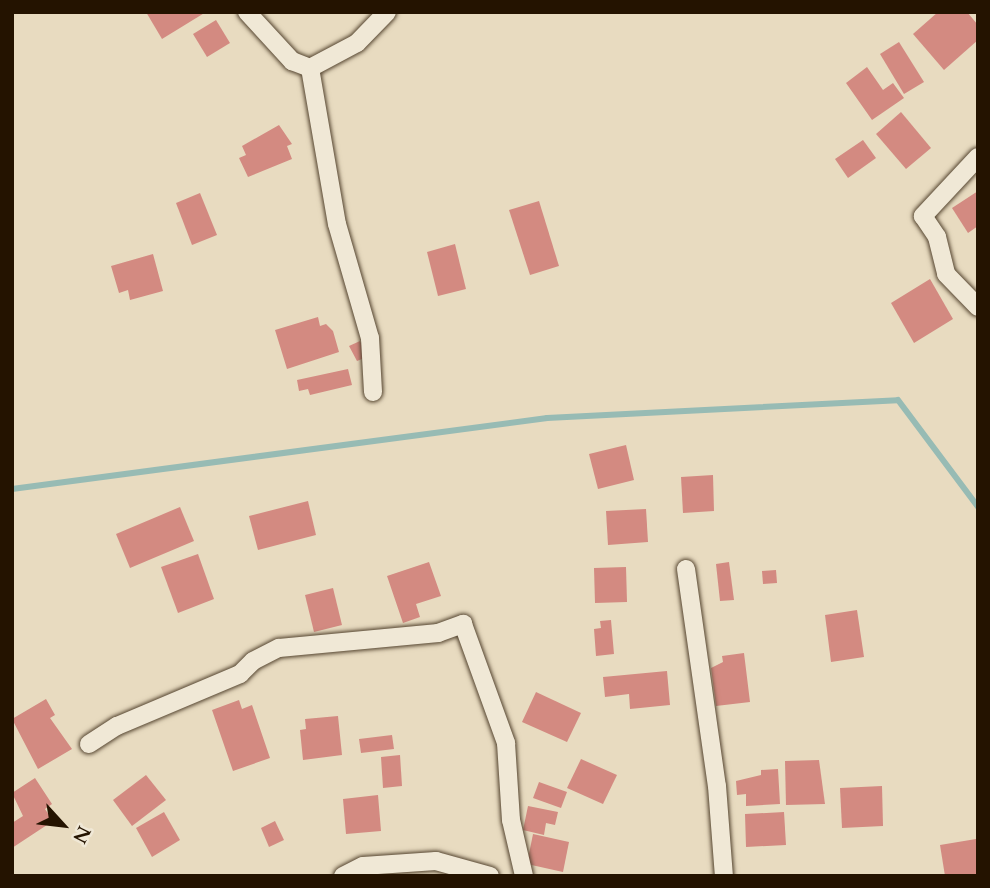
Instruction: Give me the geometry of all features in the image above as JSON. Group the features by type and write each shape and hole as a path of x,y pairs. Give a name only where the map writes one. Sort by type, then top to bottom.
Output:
{"street":[{"path":"247,12 292,61 310,68 357,43 387,12"},
{"path":"310,68 337,223 370,338 373,392"},
{"path":"978,157 923,216 937,237 946,274 978,307"},
{"path":"686,569 717,786 724,876"},
{"path":"89,744 117,726 240,674 253,661 279,648 438,633 463,624 506,743 511,820 524,876"},
{"path":"343,876 363,866 436,861 490,876"}],"building":[{"path":"146,12 206,12 162,39"},
{"path":"938,12 967,12 978,25 978,40 944,70 913,34"},
{"path":"216,20 230,43 207,57 193,34"},
{"path":"899,42 924,82 904,94 880,54"},
{"path":"867,67 883,90 893,83 904,98 872,120 846,83"},
{"path":"901,112 931,148 906,169 876,134"},
{"path":"279,125 292,144 287,146 292,159 248,177 239,158 246,155 242,146"},
{"path":"863,140 876,158 848,178 835,159"},
{"path":"978,191 978,226 968,233 952,208"},
{"path":"200,193 217,235 192,245 176,203"},
{"path":"539,201 559,266 530,275 509,210"},
{"path":"455,244 466,289 438,296 427,252"},
{"path":"153,254 163,291 130,300 128,290 119,293 111,266"},
{"path":"930,279 953,319 914,343 891,303"},
{"path":"318,317 320,326 326,324 333,331 339,352 287,369 275,330"},
{"path":"360,341 367,357 357,361 349,346"},
{"path":"348,369 352,385 310,395 308,389 299,391 297,380"},
{"path":"626,445 634,480 598,489 589,454"},
{"path":"713,475 714,511 683,513 681,477"},
{"path":"308,501 316,535 258,550 249,516"},
{"path":"180,507 194,541 130,568 116,534"},
{"path":"646,509 648,542 608,545 606,511"},
{"path":"198,554 214,599 178,613 161,567"},
{"path":"429,562 441,596 416,604 420,617 403,623 387,576"},
{"path":"729,562 734,600 720,601 716,564"},
{"path":"626,567 627,602 595,603 594,568"},
{"path":"776,570 777,583 763,584 762,571"},
{"path":"333,588 342,625 314,632 305,595"},
{"path":"857,610 864,657 831,662 825,615"},
{"path":"611,620 614,654 596,656 594,629 601,628 600,621"},
{"path":"744,653 750,702 716,706 711,668 723,662 722,656"},
{"path":"667,671 670,705 630,709 629,694 605,697 603,677"},
{"path":"536,692 581,713 567,742 522,722"},
{"path":"46,699 55,715 50,718 72,749 38,769 12,719"},
{"path":"239,700 242,709 252,705 270,758 233,771 212,710"},
{"path":"338,716 342,755 303,760 300,730 306,729 305,719"},
{"path":"392,735 394,749 361,753 359,739"},
{"path":"400,755 402,786 383,788 381,757"},
{"path":"581,759 617,775 603,804 567,788"},
{"path":"819,760 825,804 786,805 785,761"},
{"path":"778,769 780,804 746,806 746,794 737,795 736,781 761,775 761,770"},
{"path":"146,775 166,800 132,826 113,800"},
{"path":"35,778 52,804 45,809 53,821 12,848 12,823 23,816 12,793"},
{"path":"539,782 567,792 561,808 533,798"},
{"path":"882,786 883,826 842,828 840,788"},
{"path":"378,795 381,831 346,834 343,799"},
{"path":"528,806 558,812 555,825 546,823 544,835 523,830"},
{"path":"164,812 180,840 152,857 136,828"},
{"path":"784,812 786,845 746,847 745,814"},
{"path":"275,821 284,840 269,847 261,828"},
{"path":"533,834 569,842 563,872 527,864"},
{"path":"976,839 978,876 945,876 940,845"}],"waterway":[{"path":"12,489 547,418 898,400 978,507"}]}
